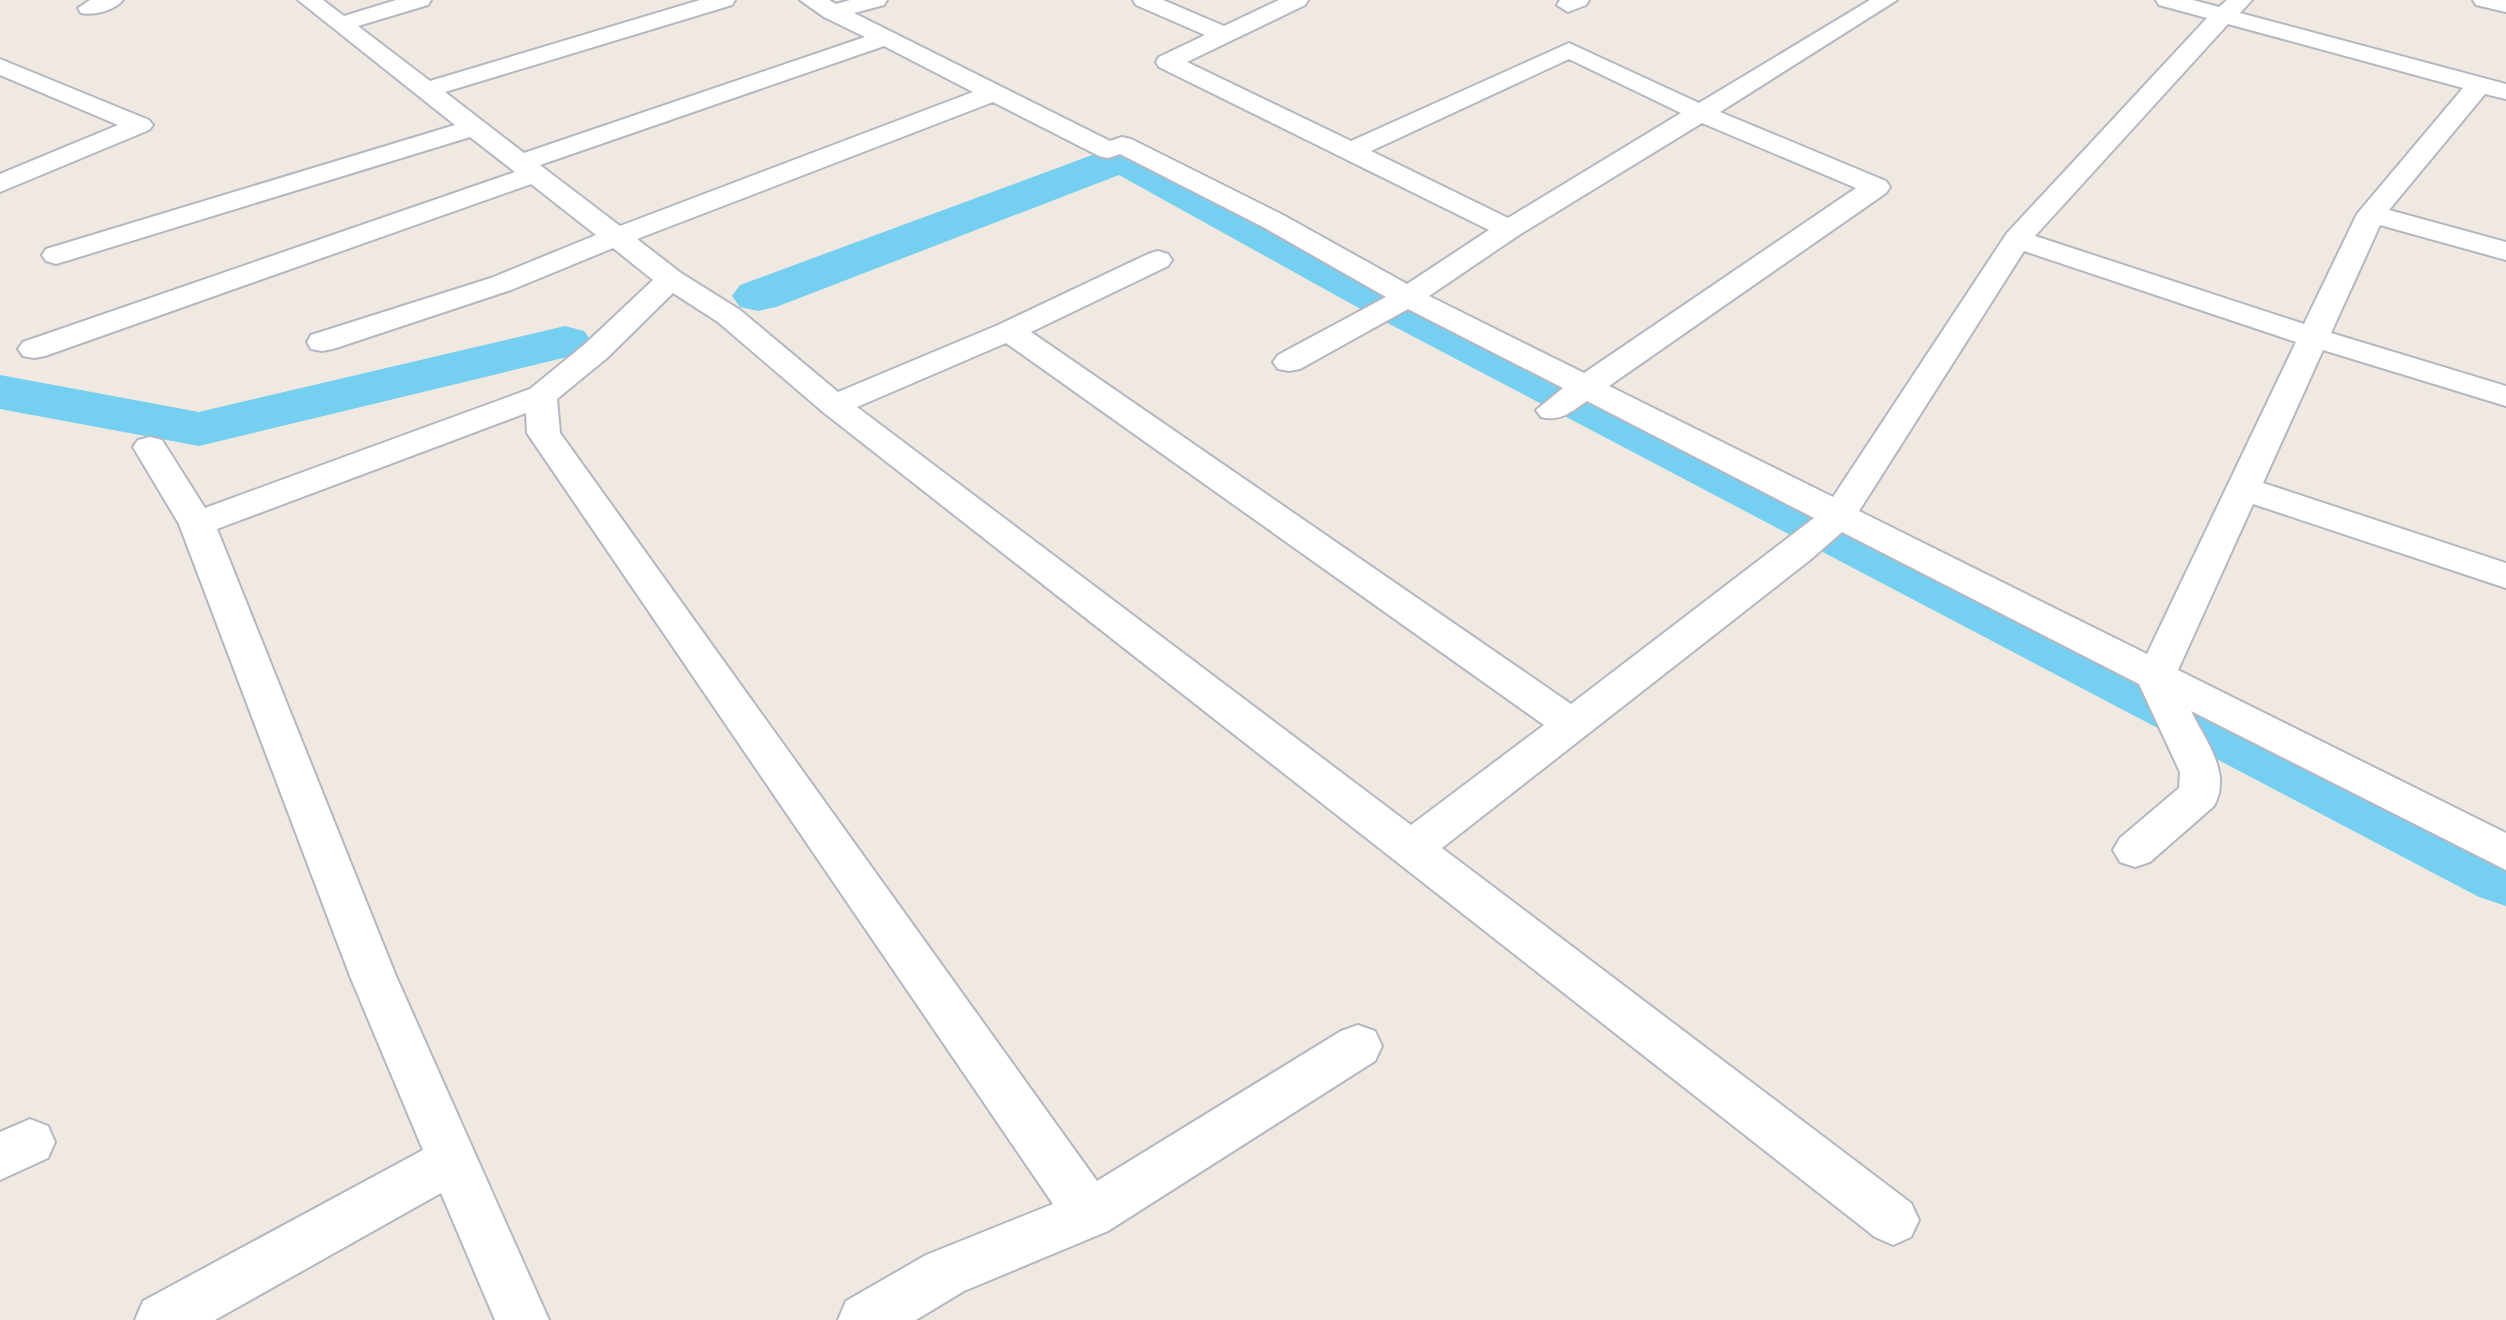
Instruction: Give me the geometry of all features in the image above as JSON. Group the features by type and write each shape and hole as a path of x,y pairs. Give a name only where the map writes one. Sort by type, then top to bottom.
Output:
{"street":[{"path":"89,8 112,0"},
{"path":"309,0 671,279 729,316 834,405 1893,1220"},
{"path":"340,23 420,0"},
{"path":"426,90 724,0"},
{"path":"821,6 876,0"},
{"path":"1144,0 1224,35"},
{"path":"1297,0 1168,62 1509,229"},
{"path":"1289,362 1408,297 1509,229 1703,114 1886,0"},
{"path":"2135,850 2199,795 2202,772 2157,680 2312,337 2371,214 2493,88 2233,7 2167,0"},
{"path":"2484,0 2506,5"},
{"path":"821,6 1108,150 1122,145 1273,221 1408,297 1839,515 2157,680 2506,853"},
{"path":"1411,849 1797,552 1839,515 2017,239 2233,7"},
{"path":"34,349 884,38"},
{"path":"1349,152 1569,50 1703,114 1876,187 1552,410"},
{"path":"0,66 140,125 0,184"},
{"path":"0,91 31,79"},
{"path":"322,342 501,284 616,237 996,92"},
{"path":"56,255 474,127"},
{"path":"2371,214 2506,251"},
{"path":"2017,239 2312,337 2506,396"},
{"path":"834,405 1009,331 1158,260"},
{"path":"197,524 541,396 596,351 671,279"},
{"path":"1009,331 1572,725"},
{"path":"541,396 544,433 1090,1214"},
{"path":"150,447 197,524 373,976 522,1320"},
{"path":"2242,488 2506,576"},
{"path":"865,1320 945,1273 1090,1214 1358,1046"},
{"path":"162,1320 453,1160"}],"waterway":[{"path":"758,296 1122,158 1375,296 2506,876"},
{"path":"0,392 199,429 565,342"}]}
